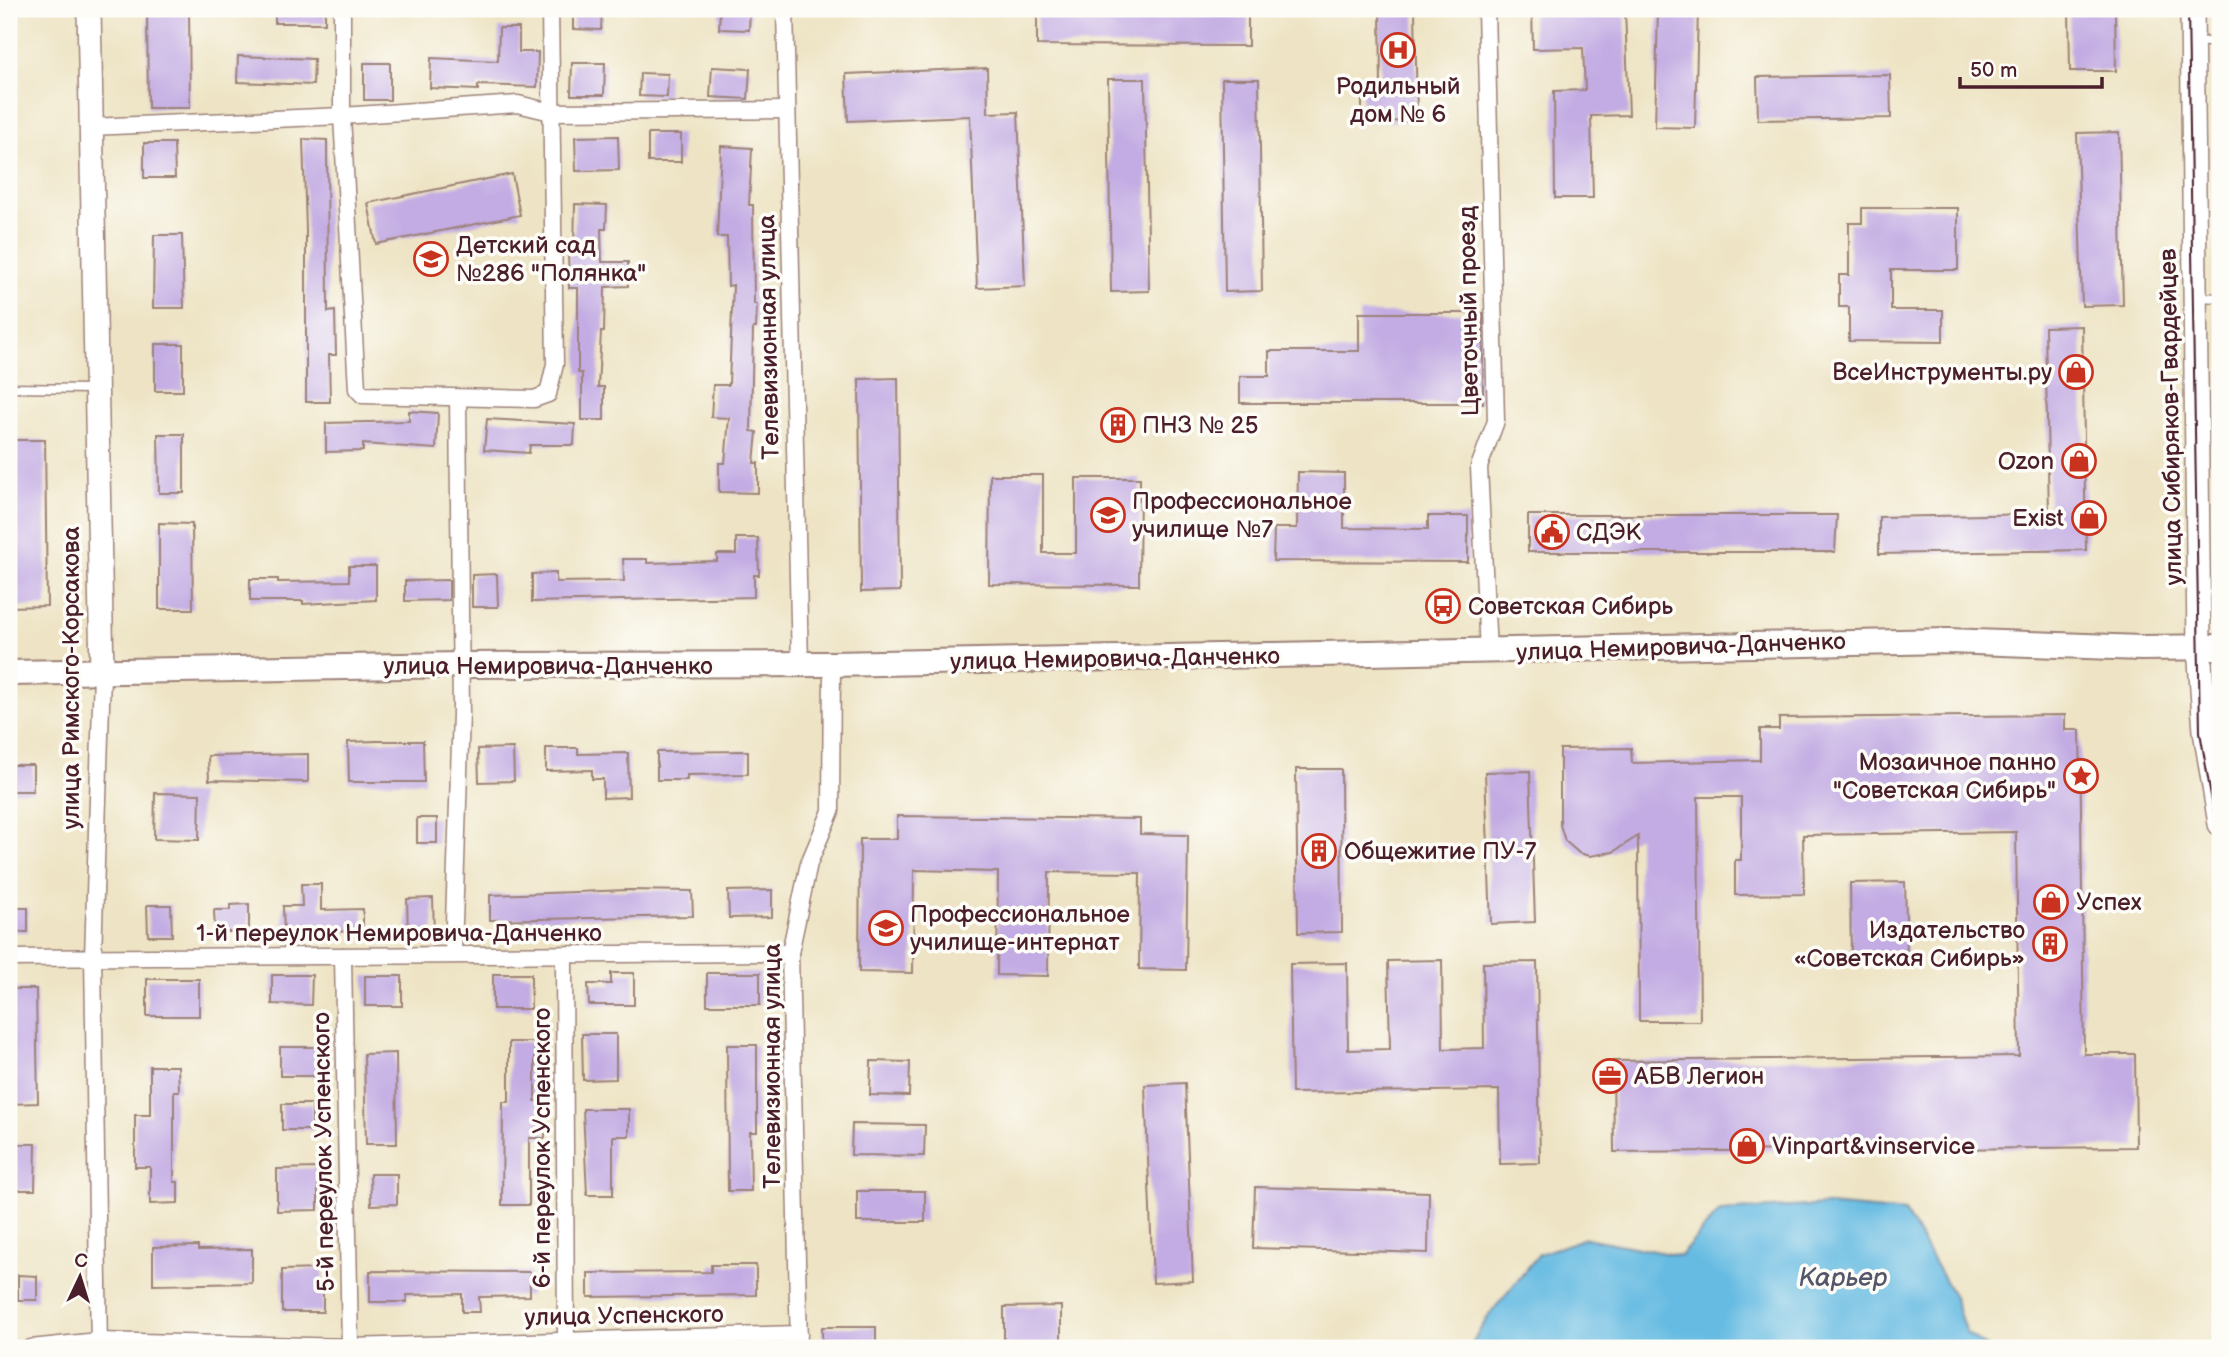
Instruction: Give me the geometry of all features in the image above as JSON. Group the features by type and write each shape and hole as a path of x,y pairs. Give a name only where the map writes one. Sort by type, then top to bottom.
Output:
{"main road":[{"name":"улица Римского-Корсакова","path":"89,9 102,673"},
{"name":"улица Сибиряков-Гвардейцев","path":"2192,9 2194,297 2210,647 2205,731 2220,824"},
{"name":"улица Немировича-Данченко","path":"9,673 458,665 832,664 1488,652 1948,640 2141,648 2210,647"}],"street":[{"path":"342,9 342,116 357,388 363,395 534,399 548,394 555,364 550,9"},
{"name":"Телевизионная улица","path":"785,9 800,664"},
{"name":"Цветочный проезд","path":"1486,9 1496,421 1479,467 1488,652"},
{"path":"90,127 342,116 519,104 551,112 787,110"},
{"path":"453,953 461,713 458,665 458,397"},
{"name":"Телевизионная улица","path":"799,1341 790,953 809,863 831,811 832,664"},
{"name":"улица Римского-Корсакова","path":"98,1344 93,957 102,673"},
{"name":"1-й переулок Немировича-Данченко","path":"9,958 453,953 564,957 790,953"},
{"name":"5-й переулок Успенского","path":"343,956 350,1347"},
{"name":"6-й переулок Успенского","path":"564,957 566,1340"},
{"name":"улица Успенского","path":"31,1348 98,1344 350,1347 452,1346 566,1340 619,1344 799,1341"}],"lane":[{"path":"2193,41 2220,43"},
{"path":"2194,297 2220,298"},
{"path":"9,388 96,389"}],"water":[{"name":"Карьер","path":"1828,1205 1905,1212 1953,1295 1966,1333 1988,1348 1469,1348 1489,1315 1539,1254 1586,1238 1680,1256 1720,1211"}],"building":[{"path":"147,9 189,9 190,108 148,108"},
{"path":"275,9 325,9 325,23 275,23"},
{"path":"573,9 602,9 601,30 573,29"},
{"path":"720,9 750,9 749,30 719,29"},
{"path":"1037,9 1248,9 1248,46 1037,45"},
{"path":"1380,9 1415,9 1417,121 1362,122 1362,86 1381,86"},
{"path":"1532,9 1625,9 1629,115 1591,116 1593,198 1555,198 1554,91 1585,90 1583,48 1533,49"},
{"path":"1658,9 1698,9 1695,128 1655,127"},
{"path":"2069,9 2115,9 2116,71 2070,71"},
{"path":"499,28 519,28 519,52 538,52 537,87 478,85 478,90 430,88 431,58 498,61"},
{"path":"238,56 314,59 313,85 237,82"},
{"path":"364,63 390,63 390,100 364,100"},
{"path":"572,63 605,63 604,95 571,95"},
{"path":"712,67 750,69 748,99 710,97"},
{"path":"987,68 988,113 1018,112 1025,286 977,288 970,116 848,121 846,74"},
{"path":"640,73 668,74 667,97 639,96"},
{"path":"1890,75 1891,118 1758,120 1757,77"},
{"path":"1108,79 1145,79 1149,291 1111,292"},
{"path":"1222,79 1259,79 1262,291 1225,292"},
{"path":"2119,132 2123,305 2082,306 2077,133"},
{"path":"648,134 681,134 681,162 648,162"},
{"path":"618,136 619,170 576,171 575,137"},
{"path":"303,139 327,140 328,312 335,311 336,355 329,355 330,402 306,402"},
{"path":"144,143 174,143 175,178 144,178"},
{"path":"721,146 752,148 749,205 753,205 754,304 757,304 756,328 753,328 751,431 757,432 754,463 758,463 758,493 719,492 719,463 725,463 729,418 711,417 713,385 729,385 733,285 728,286 727,237 717,237"},
{"path":"512,174 520,215 376,244 368,203"},
{"path":"575,204 607,205 606,229 601,229 602,262 628,262 628,286 605,287 604,332 601,332 598,387 604,387 604,420 582,420 582,373 578,373 578,288 569,288 568,252 574,252"},
{"path":"1862,208 1958,208 1958,270 1891,270 1891,310 1943,310 1943,342 1849,341 1849,307 1839,307 1839,275 1849,275 1849,223 1862,223"},
{"path":"154,235 182,235 184,308 153,308"},
{"path":"1359,313 1483,313 1483,403 1240,403 1240,376 1269,376 1269,351 1359,351"},
{"path":"2082,326 2086,550 1879,554 1879,517 2049,514 2045,327"},
{"path":"155,344 183,344 183,391 155,391"},
{"path":"898,378 900,591 861,592 859,379"},
{"path":"409,411 438,413 436,449 363,444 363,451 326,452 326,423 409,421"},
{"path":"487,419 575,424 574,445 530,445 529,453 484,450"},
{"path":"158,434 184,434 184,493 159,493"},
{"path":"9,440 45,440 47,606 9,607"},
{"path":"1298,472 1344,473 1344,528 1428,529 1428,516 1468,516 1468,562 1273,561 1274,528 1297,528"},
{"name":"Профессиональное училище №7","path":"990,475 1043,475 1043,553 1076,553 1076,478 1140,478 1139,585 989,584"},
{"path":"1528,515 1837,515 1835,552 1528,552"},
{"path":"159,523 192,524 193,609 159,609"},
{"path":"736,538 758,538 759,575 754,575 754,597 532,602 532,574 556,573 556,582 624,581 623,559 647,559 647,563 717,561 717,554 736,554"},
{"path":"349,566 376,566 376,600 303,604 303,601 250,601 250,579 278,579 278,582 349,581"},
{"path":"497,574 498,607 472,607 472,575"},
{"path":"449,580 449,600 405,601 405,581"},
{"name":"Издательство «Советская Сибирь»","path":"2065,715 2065,730 2080,730 2084,1054 2135,1054 2136,1147 1614,1152 1613,1061 2019,1056 2016,832 1803,835 1804,894 1735,895 1735,860 1741,860 1741,797 1698,797 1700,1021 1639,1021 1638,836 1613,852 1590,856 1579,853 1565,841 1560,825 1560,749 1631,748 1632,763 1760,760 1760,729 1779,729 1779,718"},
{"path":"423,741 424,782 349,782 348,742"},
{"path":"513,748 514,781 479,782 478,749"},
{"path":"546,748 578,748 578,754 628,753 629,797 603,798 603,779 592,779 592,770 546,771"},
{"path":"748,751 748,774 687,775 687,780 657,780 657,752"},
{"path":"308,754 308,782 209,780 208,756"},
{"path":"12,765 33,765 33,791 12,791"},
{"name":"Общежитие ПУ-7","path":"1296,769 1341,769 1342,932 1298,933"},
{"path":"1530,771 1535,922 1491,924 1485,772"},
{"path":"155,793 200,794 199,840 154,839"},
{"name":"Профессиональное училище-интернат","path":"897,816 1140,819 1140,834 1188,835 1186,970 1139,969 1140,873 1049,872 1048,976 997,975 998,872 914,870 913,973 859,972 860,839 897,839"},
{"path":"417,818 437,818 437,843 417,843"},
{"path":"1905,882 1907,956 1851,957 1850,883"},
{"path":"301,884 321,884 321,910 363,909 363,931 322,932 322,937 284,937 283,906 302,906"},
{"path":"629,890 692,891 693,916 490,920 490,895"},
{"path":"772,890 772,917 729,918 728,891"},
{"path":"433,898 434,936 408,936 407,899"},
{"path":"249,904 249,932 215,932 214,910 230,910 230,905"},
{"path":"147,905 171,905 172,936 148,936"},
{"path":"9,908 28,908 28,932 9,932"},
{"path":"1442,960 1443,1049 1484,1048 1483,963 1537,962 1540,1163 1500,1164 1499,1090 1292,1093 1290,964 1347,963 1348,1050 1390,1049 1388,961"},
{"path":"611,973 634,973 634,1005 589,1005 588,984 611,984"},
{"path":"707,973 760,973 760,1005 707,1005"},
{"path":"493,974 531,974 531,1009 493,1009"},
{"path":"272,975 312,975 311,1005 272,1004"},
{"path":"365,976 402,976 402,1006 365,1006"},
{"path":"147,979 199,979 199,1016 147,1016"},
{"path":"9,989 36,989 38,1103 9,1104"},
{"path":"582,1034 616,1034 616,1079 583,1080"},
{"path":"509,1042 535,1042 535,1101 545,1101 545,1138 529,1138 529,1205 502,1205 503,1102 509,1102"},
{"path":"727,1045 757,1045 757,1132 750,1132 751,1191 728,1191"},
{"path":"280,1047 319,1047 319,1076 280,1076"},
{"path":"396,1053 397,1144 366,1144 364,1054"},
{"path":"871,1061 910,1062 909,1096 870,1095"},
{"path":"150,1066 178,1066 179,1091 174,1091 174,1182 178,1182 178,1203 150,1204 150,1167 135,1167 135,1115 150,1115"},
{"path":"1185,1083 1193,1281 1153,1283 1145,1085"},
{"path":"282,1104 312,1104 312,1130 282,1130"},
{"path":"583,1109 629,1109 629,1136 613,1136 613,1195 587,1195"},
{"path":"852,1124 925,1125 924,1156 851,1155"},
{"path":"16,1144 36,1144 35,1190 16,1190"},
{"path":"318,1168 318,1210 277,1211 277,1169"},
{"path":"370,1174 397,1174 397,1204 371,1205"},
{"path":"1255,1187 1429,1192 1428,1253 1253,1248"},
{"path":"857,1191 925,1191 925,1222 857,1222"},
{"path":"198,1246 198,1250 252,1249 252,1283 153,1285 153,1247"},
{"path":"711,1265 756,1265 756,1295 588,1297 588,1273 711,1272"},
{"path":"323,1269 323,1312 282,1312 282,1270"},
{"path":"370,1271 530,1272 530,1296 479,1297 480,1312 462,1312 462,1294 407,1295 407,1302 370,1302"},
{"path":"18,1275 37,1276 37,1300 18,1300"},
{"path":"1061,1306 1061,1348 1004,1348 1004,1307"},
{"path":"822,1327 876,1327 876,1348 822,1348"}],"tram line":[{"path":"2188,9 2200,732 2220,848"}],"place":[{"name":"Родильный дом № 6","path":"1398,50"},
{"name":"Детский сад №286 \"Полянка\"","path":"431,259"},
{"name":"ВсеИнструменты.ру","path":"2076,372"},
{"name":"ПНЗ № 25","path":"1118,425"},
{"name":"Ozon","path":"2079,461"},
{"name":"Профессиональное училище №7","path":"1108,515"},
{"name":"Exist","path":"2089,518"},
{"name":"СДЭК","path":"1552,532"},
{"name":"Советская Сибирь","path":"1443,606"},
{"name":"Мозаичное панно \"Советская Сибирь\"","path":"2081,776"},
{"name":"Общежитие ПУ-7","path":"1319,851"},
{"name":"Успех","path":"2051,902"},
{"name":"Профессиональное училище-интернат","path":"886,928"},
{"name":"Издательство «Советская Сибирь»","path":"2050,944"},
{"name":"АБВ Легион","path":"1610,1076"},
{"name":"Vinpart&vinservice","path":"1747,1146"}]}
